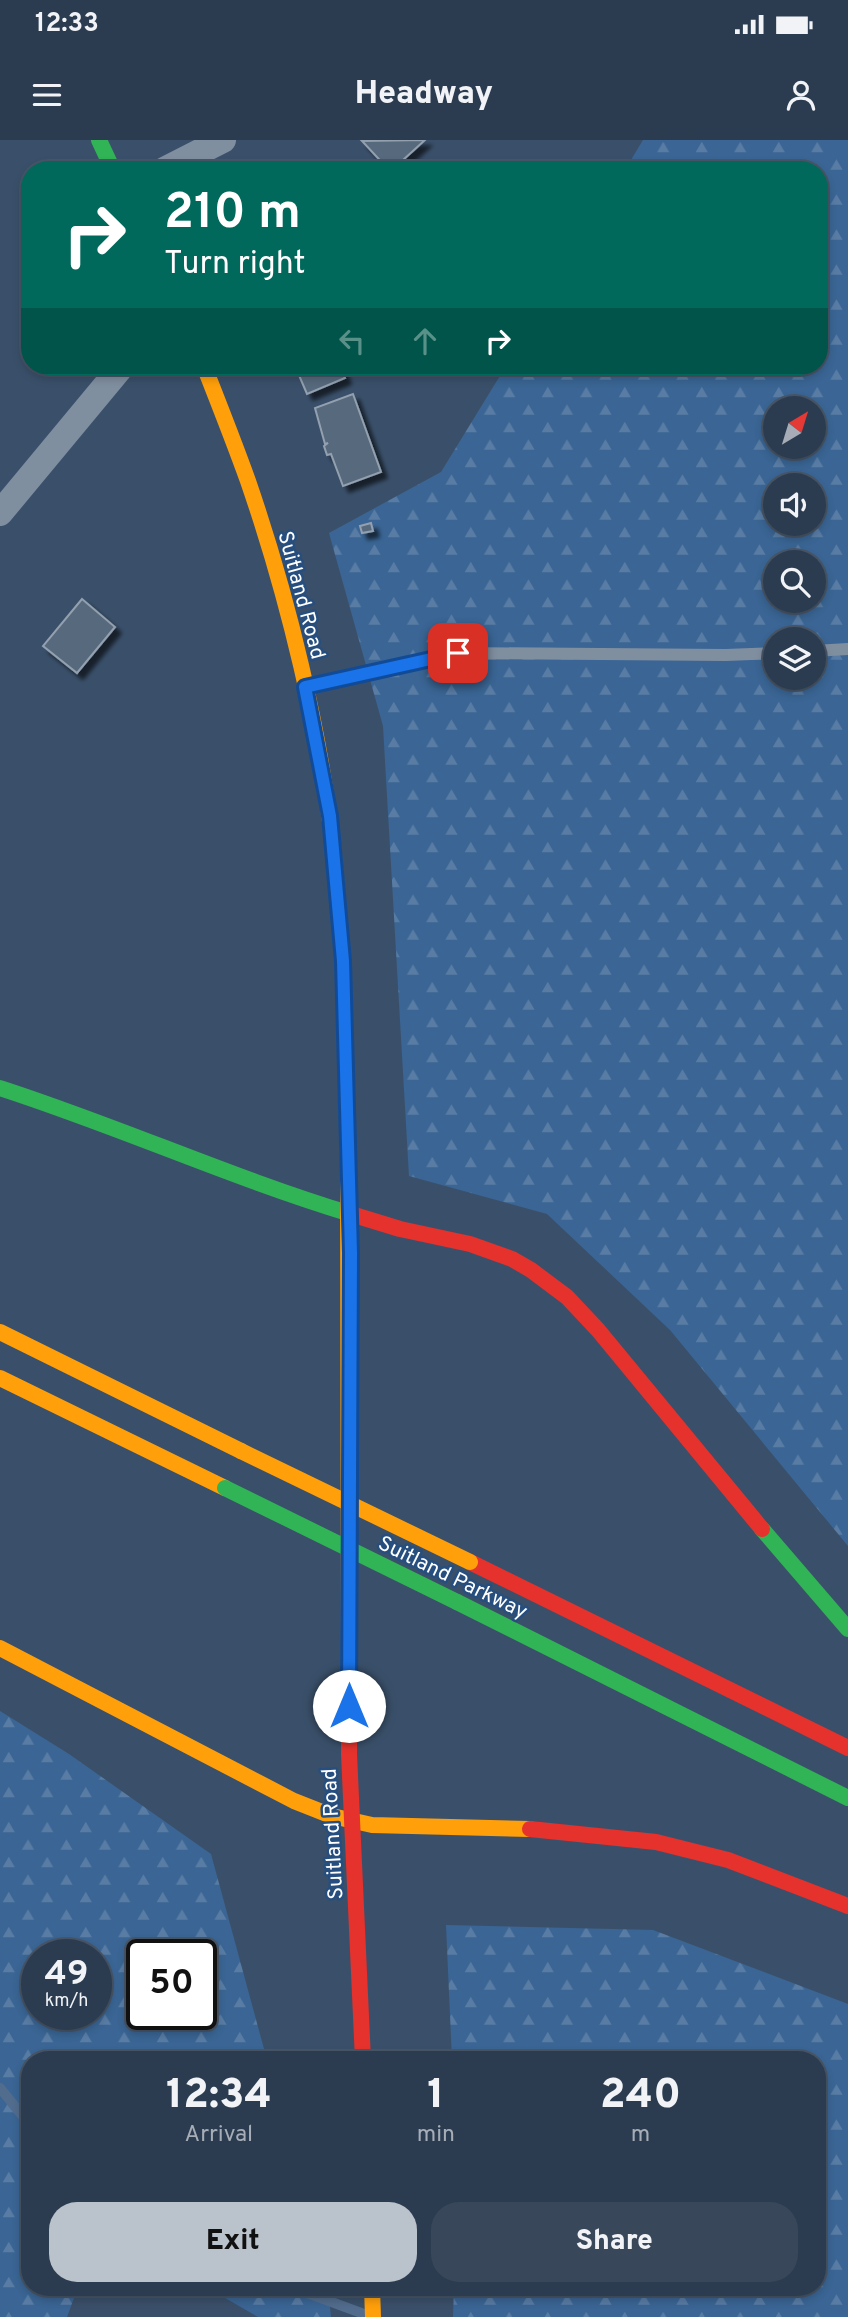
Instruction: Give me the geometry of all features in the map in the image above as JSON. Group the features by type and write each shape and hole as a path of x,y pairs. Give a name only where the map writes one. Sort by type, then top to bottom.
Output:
{"main road":[{"path":"99,140 109,161"},
{"name":"Suitland Road","path":"208,375 262,526 305,687 330,816 337,880 343,961 350,1214 349,1754 363,2051"},
{"path":"0,1088 77,1112 248,1181 400,1229 470,1244 492,1251 531,1270 567,1297 598,1330 808,1585 848,1629"},
{"name":"Suitland Parkway","path":"0,1332 848,1748"},
{"name":"Suitland Parkway","path":"0,1378 457,1602 848,1798"},
{"path":"0,1648 294,1801 353,1822 530,1829 656,1842 728,1860 848,1906"},
{"path":"372,2296 373,2317"}],"street":[{"path":"182,161 223,140"},
{"path":"0,513 115,375"}],"lane":[{"path":"826,650 848,649"},
{"path":"305,687 458,653 763,653"}],"green space":[{"path":"643,140 848,140 848,1546 670,1330 547,1214 409,1176 383,726 329,533 441,472 500,375 828,375 828,161 630,161"},
{"path":"0,1711 69,1754 211,1854 265,2051 21,2051 21,2296 75,2296 67,2317 0,2317"},
{"path":"446,1925 653,1930 848,2004 848,2317 453,2317 454,2296 826,2296 826,2051 452,2051"},
{"path":"222,2296 329,2296 331,2317 258,2317"}],"building":[{"path":"425,140 402,161 381,161 362,141"},
{"path":"299,375 344,375 345,378 307,394"},
{"path":"353,394 381,472 343,486 331,454 327,455 324,446 328,443 325,444 315,408"},
{"path":"371,523 373,531 362,533 360,526"},
{"path":"82,599 115,627 77,673 43,646"}],"waterway":[{"path":"0,2088 21,2114"},
{"path":"315,2296 364,2314"}],"traffic: fast":[{"path":"99,140 109,161"},
{"path":"334,855 343,961 348,1158"},
{"path":"0,1088 351,1214"},
{"path":"225,1488 457,1602"},
{"path":"762,1529 848,1629"},
{"path":"457,1602 848,1798"}],"traffic: slow":[{"path":"207,375 263,525 289,618 321,761 334,855"},
{"path":"348,1158 349,1689"},
{"path":"0,1332 241,1451"},
{"path":"0,1378 225,1488"},
{"path":"241,1451 470,1562"},
{"path":"0,1648 294,1801 332,1816 372,1825 530,1829"},
{"path":"372,2296 373,2317"}],"traffic: jam":[{"path":"351,1214 400,1229 470,1244 512,1259 567,1297 598,1330 762,1529"},
{"path":"470,1562 848,1748"},
{"path":"349,1689 349,1754 363,2051"},
{"path":"530,1829 656,1842 728,1860 848,1906"}],"route":[{"path":"349,1706 351,1253 343,961 330,816 305,687 458,653"}]}
